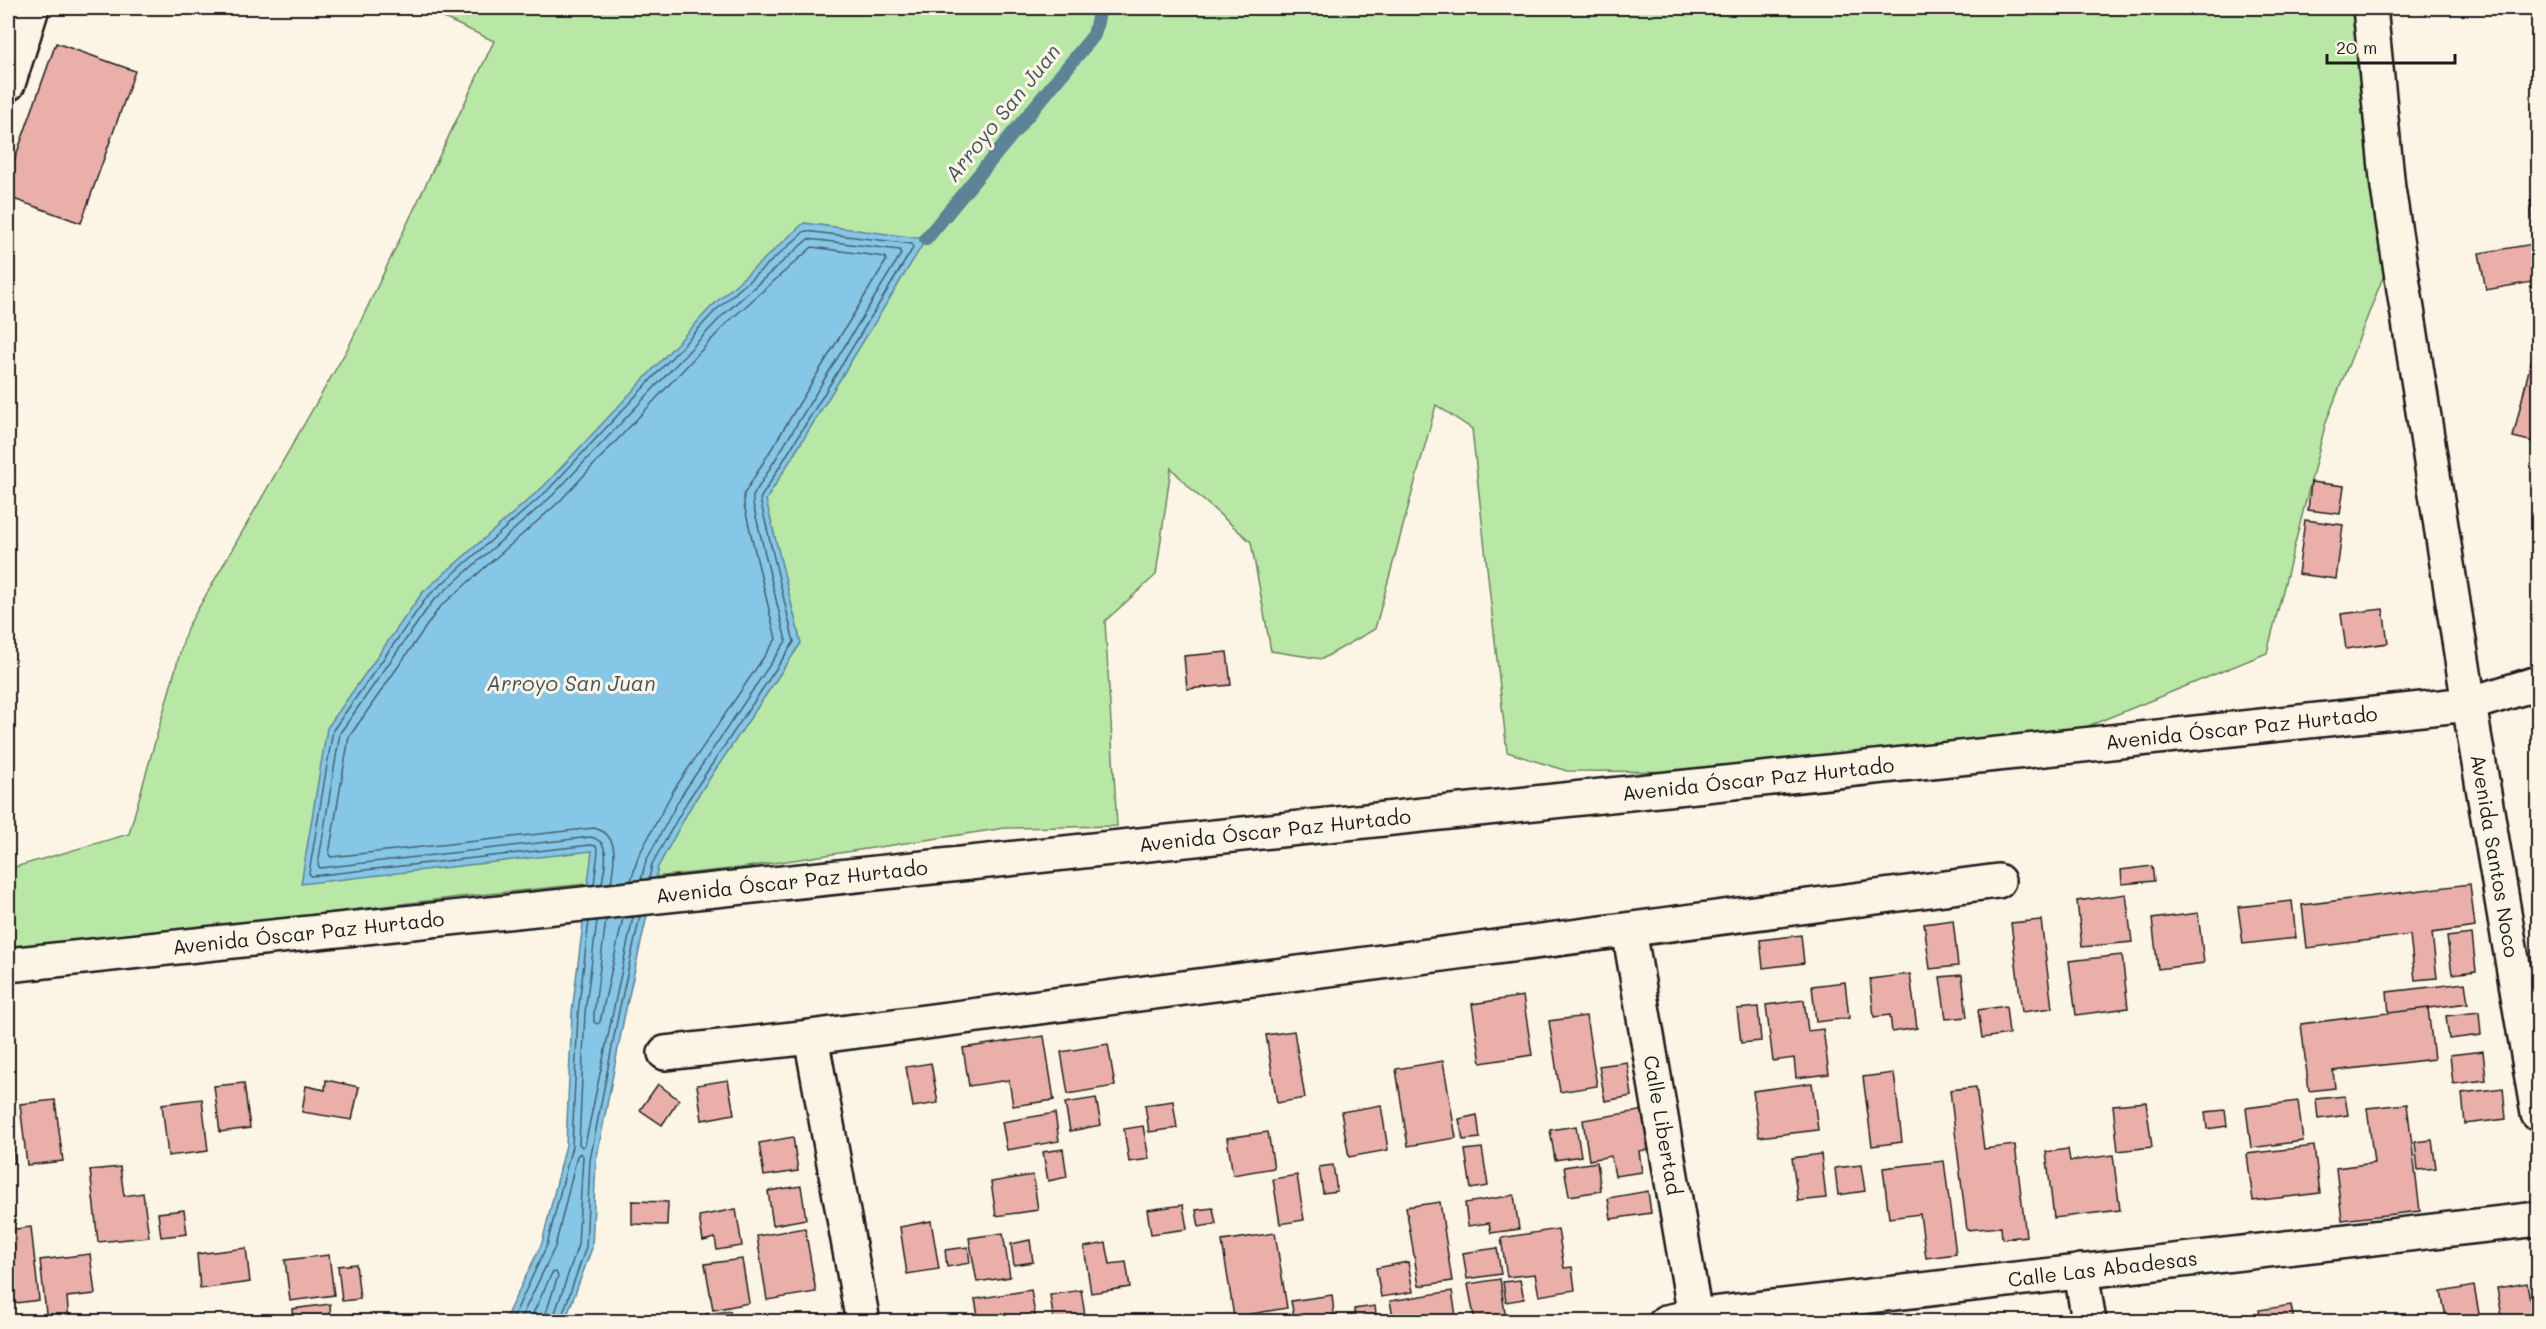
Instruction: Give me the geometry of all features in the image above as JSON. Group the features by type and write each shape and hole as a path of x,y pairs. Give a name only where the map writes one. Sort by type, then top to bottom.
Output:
{"street":[{"path":"8,84 32,8"},
{"name":"Avenida Santos Noco","path":"2370,8 2388,188 2469,704 2538,1114"},
{"name":"Avenida Óscar Paz Hurtado","path":"8,965 2469,704 2538,682"},
{"path":"665,1053 811,1037 1998,881"},
{"name":"Calle Libertad","path":"1629,930 1686,1320"},
{"path":"811,1037 863,1322"},
{"name":"Calle Las Abadesas","path":"1686,1320 2081,1271 2538,1219"},
{"path":"2081,1271 2089,1322"}],"green space":[{"path":"422,8 2389,8 2400,234 2326,422 2267,653 2086,727 1730,772 1567,771 1507,752 1472,429 1436,405 1375,629 1322,659 1271,651 1251,542 1194,492 1171,468 1156,575 1105,621 1117,826 1005,828 740,868 460,897 8,951 8,869 129,834 187,628 349,346 494,41"}],"water":[{"name":"Arroyo San Juan","path":"804,223 926,239 766,500 801,643 693,803 658,867 625,1013 596,1161 592,1248 565,1321 504,1321 542,1243 566,1145 572,1012 592,851 301,884 327,728 422,593 544,486 712,306"}],"building":[{"path":"56,43 135,71 81,223 8,197 8,178"},
{"path":"2538,200 2538,233 2535,233 2530,201"},
{"path":"2533,244 2538,281 2486,290 2479,253"},
{"path":"2538,332 2538,443 2513,437"},
{"path":"2311,482 2344,486 2340,514 2308,510"},
{"path":"2305,520 2343,525 2336,579 2298,574"},
{"path":"2383,609 2388,643 2346,649 2341,614"},
{"path":"1227,652 1231,685 1187,689 1184,656"},
{"path":"2152,866 2154,881 2122,884 2121,870"},
{"path":"2470,884 2475,927 2432,933 2437,978 2415,980 2410,935 2307,948 2302,905"},
{"path":"2126,894 2132,942 2082,947 2077,901"},
{"path":"2292,901 2296,938 2243,944 2238,907"},
{"path":"2198,913 2204,963 2158,969 2152,919"},
{"path":"1953,920 1958,966 1930,969 1924,924"},
{"path":"2041,920 2052,1008 2022,1012 2011,923"},
{"path":"2472,934 2476,971 2452,974 2447,937"},
{"path":"1801,935 1804,963 1763,968 1760,940"},
{"path":"2122,955 2128,1008 2076,1015 2069,961"},
{"path":"1910,974 1917,1028 1892,1032 1890,1015 1874,1017 1870,979"},
{"path":"1962,975 1967,1017 1946,1019 1940,977"},
{"path":"1845,982 1849,1018 1816,1022 1812,986"},
{"path":"2465,983 2468,1003 2389,1013 2387,992"},
{"path":"1523,996 1532,1055 1481,1063 1472,1004"},
{"path":"1804,1000 1808,1031 1823,1029 1829,1074 1796,1078 1794,1058 1773,1061 1766,1005"},
{"path":"2006,1006 2009,1034 1982,1038 1978,1010"},
{"path":"1758,1007 1761,1041 1741,1043 1737,1009"},
{"path":"2428,1008 2434,1059 2333,1071 2335,1088 2309,1091 2301,1024"},
{"path":"2479,1012 2481,1035 2449,1039 2446,1016"},
{"path":"1586,1016 1597,1086 1560,1092 1549,1021"},
{"path":"1294,1031 1305,1098 1277,1103 1266,1035"},
{"path":"1044,1036 1054,1100 1013,1106 1009,1080 969,1086 963,1048"},
{"path":"1108,1044 1115,1086 1068,1094 1061,1052"},
{"path":"2483,1051 2486,1080 2453,1084 2450,1055"},
{"path":"1443,1061 1456,1138 1408,1146 1396,1069"},
{"path":"1627,1062 1632,1096 1605,1101 1599,1066"},
{"path":"931,1063 938,1103 913,1107 906,1067"},
{"path":"1894,1073 1902,1142 1872,1146 1863,1077"},
{"path":"326,1080 359,1087 352,1120 302,1112 306,1086 325,1090"},
{"path":"728,1080 734,1114 702,1120 697,1085"},
{"path":"244,1083 250,1128 220,1132 214,1086"},
{"path":"1812,1083 1818,1130 1759,1137 1753,1091"},
{"path":"658,1084 679,1100 662,1125 640,1110"},
{"path":"1976,1087 1984,1149 2015,1145 2026,1236 2002,1239 2001,1227 1967,1230 1950,1090"},
{"path":"2503,1088 2506,1119 2465,1124 2462,1093"},
{"path":"2345,1096 2348,1115 2318,1119 2316,1099"},
{"path":"1096,1098 1101,1125 1070,1131 1065,1103"},
{"path":"202,1099 208,1151 168,1156 162,1104"},
{"path":"55,1100 63,1161 27,1165 20,1104"},
{"path":"1173,1101 1177,1128 1149,1132 1145,1105"},
{"path":"2298,1101 2303,1141 2251,1148 2246,1108"},
{"path":"2146,1102 2152,1147 2118,1151 2113,1105"},
{"path":"2407,1104 2420,1211 2342,1220 2336,1168 2374,1163 2367,1108"},
{"path":"1381,1105 1388,1150 1349,1157 1341,1112"},
{"path":"8,1108 15,1163 8,1164"},
{"path":"1645,1110 1651,1149 1639,1151 1642,1172 1615,1176 1611,1156 1589,1160 1583,1120"},
{"path":"2225,1110 2227,1126 2207,1129 2205,1112"},
{"path":"1055,1113 1059,1141 1007,1150 1002,1122"},
{"path":"1477,1115 1480,1138 1463,1140 1459,1119"},
{"path":"1143,1126 1149,1159 1129,1162 1124,1129"},
{"path":"1576,1126 1581,1156 1555,1160 1550,1130"},
{"path":"1268,1132 1274,1168 1233,1175 1227,1138"},
{"path":"793,1137 798,1171 764,1176 759,1143"},
{"path":"2432,1140 2436,1168 2418,1170 2415,1142"},
{"path":"2314,1146 2320,1193 2253,1201 2247,1154"},
{"path":"1482,1148 1488,1186 1471,1189 1465,1150"},
{"path":"1063,1149 1067,1177 1048,1181 1043,1152"},
{"path":"2068,1149 2070,1161 2113,1155 2120,1210 2054,1218 2046,1152"},
{"path":"1821,1154 1826,1198 1798,1201 1792,1158"},
{"path":"1944,1161 1956,1254 1926,1258 1920,1214 1889,1218 1883,1168"},
{"path":"1597,1162 1601,1191 1569,1196 1564,1167"},
{"path":"1333,1165 1337,1191 1323,1193 1319,1167"},
{"path":"1861,1165 1865,1191 1838,1195 1835,1168"},
{"path":"120,1167 124,1196 143,1193 149,1237 98,1242 90,1170"},
{"path":"1033,1175 1038,1210 996,1216 991,1182"},
{"path":"1297,1175 1304,1220 1280,1224 1273,1179"},
{"path":"801,1186 806,1219 773,1225 768,1191"},
{"path":"1648,1191 1651,1213 1611,1219 1608,1198"},
{"path":"1514,1195 1519,1229 1491,1233 1489,1223 1468,1226 1465,1203"},
{"path":"632,1201 668,1202 667,1225 632,1224"},
{"path":"1440,1202 1452,1281 1419,1286 1406,1207"},
{"path":"1183,1205 1187,1229 1151,1234 1147,1210"},
{"path":"1213,1208 1216,1224 1199,1227 1196,1210"},
{"path":"736,1209 742,1246 717,1250 715,1238 703,1241 699,1216"},
{"path":"184,1210 187,1234 161,1237 158,1213"},
{"path":"931,1221 939,1269 907,1274 900,1227"},
{"path":"31,1227 39,1300 8,1304 8,1230"},
{"path":"805,1228 816,1292 767,1300 757,1236"},
{"path":"1558,1229 1564,1268 1572,1267 1575,1290 1539,1296 1535,1274 1507,1277 1501,1238"},
{"path":"1003,1233 1010,1277 977,1282 969,1238"},
{"path":"1275,1233 1287,1308 1234,1317 1222,1241"},
{"path":"1030,1240 1033,1262 1014,1265 1011,1244"},
{"path":"1106,1243 1110,1264 1126,1262 1130,1287 1091,1293 1084,1247"},
{"path":"968,1247 970,1263 947,1267 945,1250"},
{"path":"246,1248 250,1282 200,1289 197,1254"},
{"path":"1497,1248 1501,1274 1467,1279 1463,1253"},
{"path":"90,1254 95,1294 67,1297 69,1322 47,1322 40,1260"},
{"path":"329,1255 334,1295 290,1301 285,1260"},
{"path":"742,1259 749,1303 713,1310 705,1264"},
{"path":"1408,1262 1413,1292 1381,1297 1376,1268"},
{"path":"356,1264 360,1299 342,1301 338,1266"},
{"path":"1500,1279 1506,1320 1475,1322 1468,1284"},
{"path":"1520,1280 1524,1299 1506,1302 1503,1282"},
{"path":"2527,1283 2533,1317 2503,1322 2497,1288"},
{"path":"2474,1286 2480,1319 2447,1322 2441,1292"},
{"path":"1031,1290 1036,1322 979,1322 975,1299"},
{"path":"1081,1290 1086,1322 1054,1322 1050,1295"},
{"path":"1452,1291 1456,1316 1426,1322 1394,1322 1390,1301"},
{"path":"1332,1295 1335,1322 1295,1322 1291,1301"},
{"path":"330,1304 331,1322 293,1322 292,1309"},
{"path":"2291,1305 2294,1322 2261,1322 2259,1310"},
{"path":"1375,1306 1377,1322 1356,1322 1354,1309"},
{"path":"730,1311 731,1322 708,1322 706,1314"}],"waterway":[{"name":"Arroyo San Juan","path":"926,239 1094,35 1100,8"}]}
